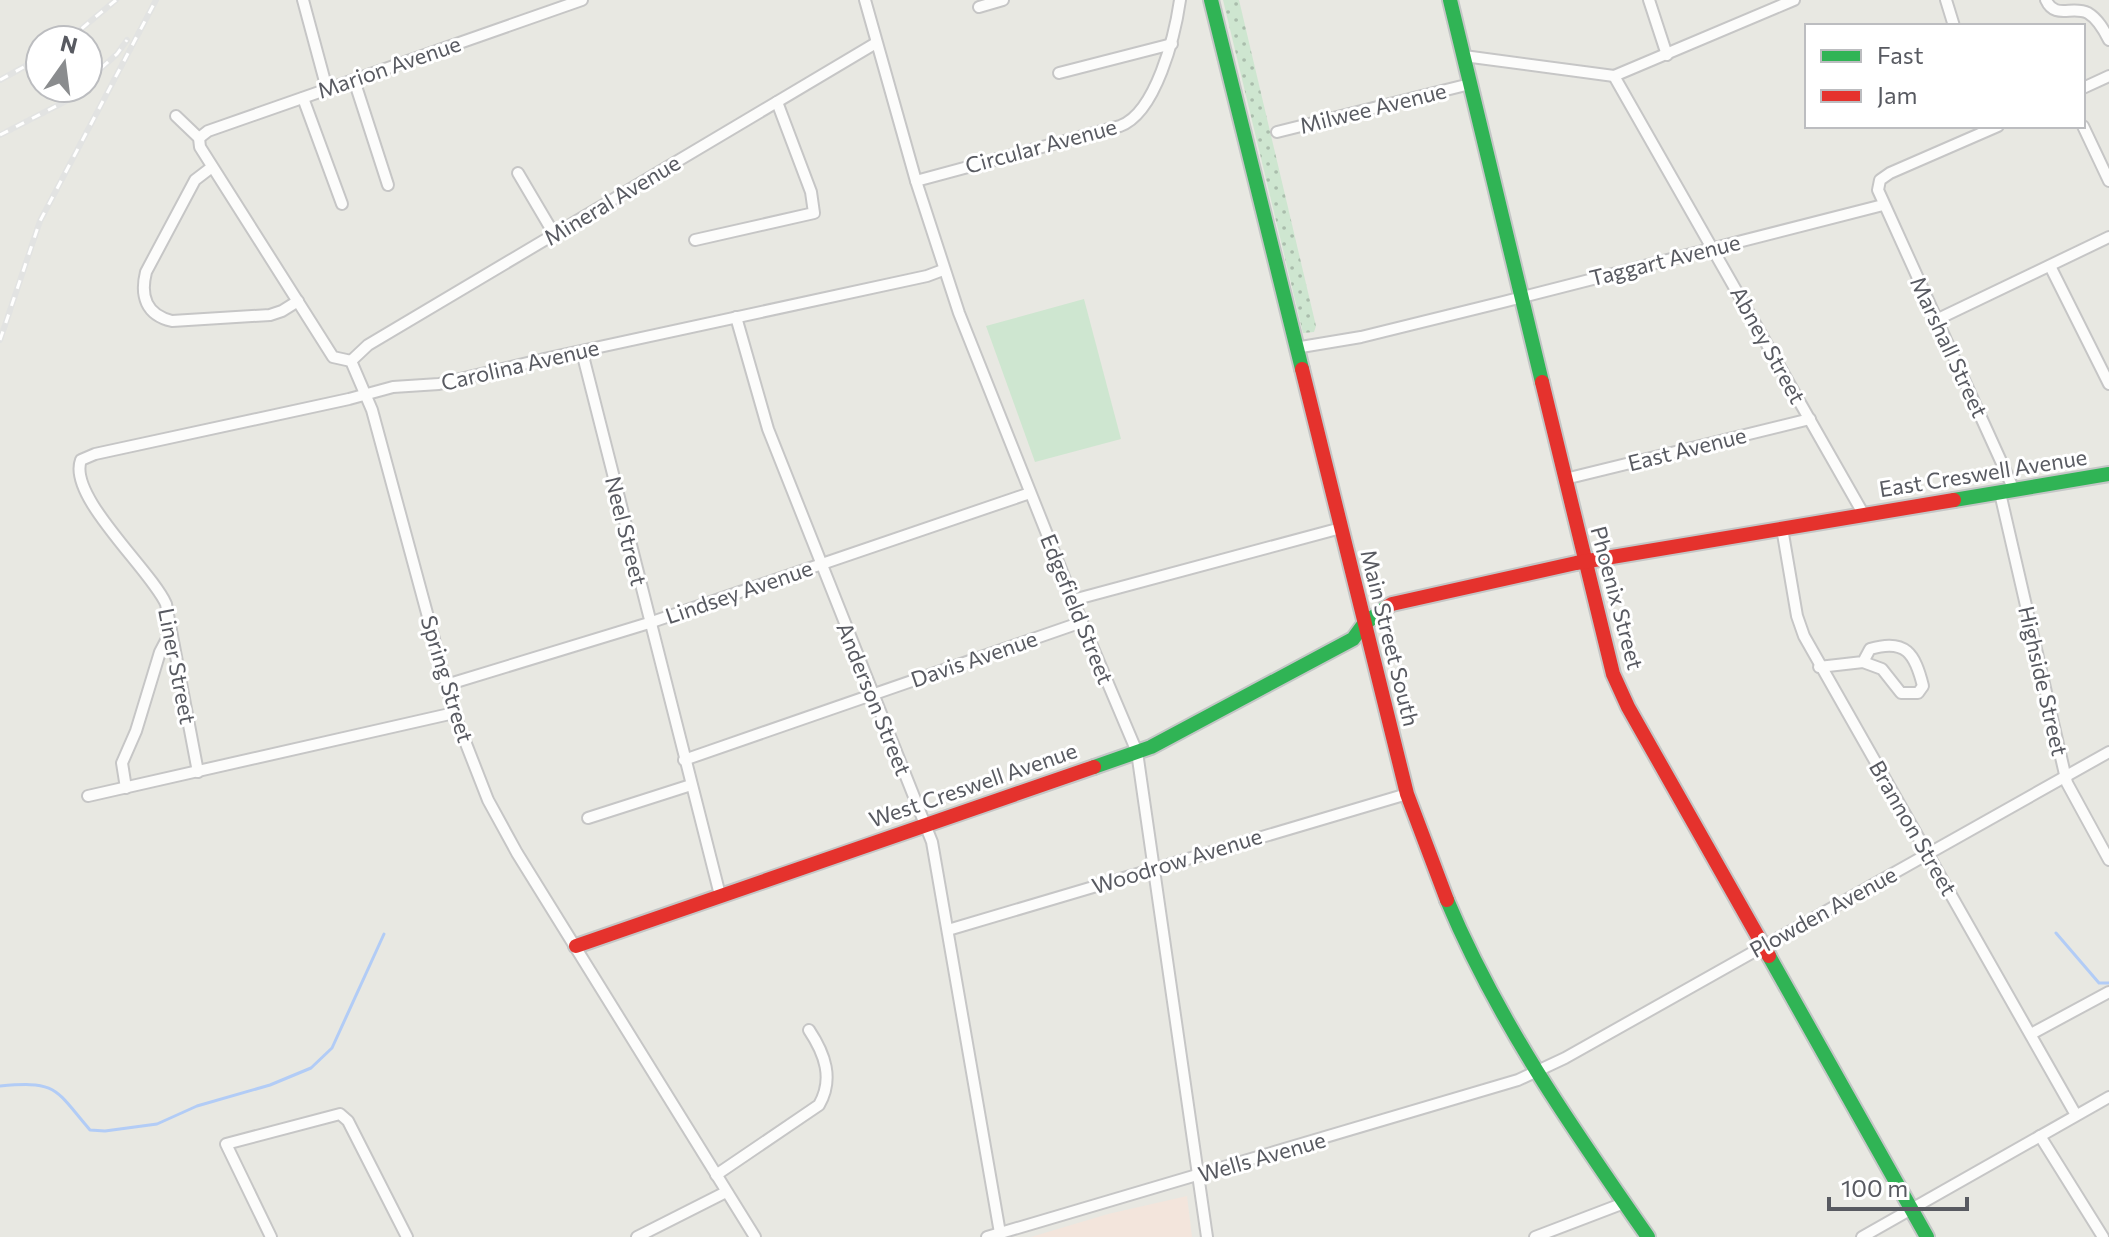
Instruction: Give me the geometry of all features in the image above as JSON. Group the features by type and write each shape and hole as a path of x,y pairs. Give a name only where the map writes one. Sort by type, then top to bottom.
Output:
{"street":[{"path":"303,0 327,89"},
{"name":"Marion Avenue","path":"199,138 208,131 552,5 582,0"},
{"name":"Edgefield Street","path":"865,0 943,270 1073,600 1137,752 1207,1237"},
{"path":"979,7 1003,0"},
{"name":"Circular Avenue","path":"916,181 1126,124 1140,111 1167,60 1180,0"},
{"name":"Main Street South","path":"1211,0 1407,794 1472,956 1511,1030 1648,1237"},
{"name":"Phoenix Street","path":"1450,0 1608,659 1619,689 1927,1237"},
{"path":"1649,0 1667,55"},
{"path":"1614,76 1794,0"},
{"path":"1946,0 1953,24"},
{"path":"2046,0 2057,12 2074,10 2087,13 2098,22 2109,40"},
{"name":"Mineral Avenue","path":"351,361 368,345 876,43"},
{"path":"1059,73 1172,44"},
{"name":"Milwee Avenue","path":"1464,56 1614,76"},
{"name":"Abney Street","path":"1614,76 1850,489"},
{"path":"2085,87 2109,76"},
{"path":"354,80 388,185"},
{"name":"Milwee Avenue","path":"1277,132 1470,84"},
{"path":"303,98 342,204"},
{"path":"695,240 814,213 811,192 777,102"},
{"name":"Spring Street","path":"176,116 199,138 200,147 212,167 333,357 351,361 366,394 454,713 477,774 499,821 755,1237"},
{"path":"1883,205 1878,190 1884,177 1990,128"},
{"path":"2084,128 2109,181"},
{"path":"212,167 195,180 146,272 143,287 151,312 172,321 270,315 298,301"},
{"path":"518,173 554,234"},
{"name":"Taggart Avenue","path":"1295,348 1361,337 1883,205"},
{"name":"Marshall Street","path":"1883,205 1936,320 2007,491"},
{"path":"1936,320 2109,237"},
{"path":"2050,266 2109,384"},
{"name":"Carolina Avenue","path":"95,454 393,387 439,384 943,270"},
{"name":"Anderson Street","path":"736,317 768,429 934,852 1000,1233"},
{"name":"Neel Street","path":"582,352 720,895"},
{"name":"East Avenue","path":"1565,479 1810,419"},
{"name":"Liner Street","path":"95,454 85,457 78,464 85,489 112,534 160,591 166,604 198,772"},
{"name":"East Creswell Avenue","path":"1364,624 1392,604 1584,561 2109,474"},
{"name":"East Creswell Avenue","path":"1850,489 1864,515"},
{"name":"Highside Street","path":"2007,491 2065,776 2109,860"},
{"name":"Lindsey Avenue","path":"446,685 649,623 1030,493"},
{"path":"1073,600 1341,528"},
{"name":"Brannon Street","path":"1782,528 1797,616 1819,667 2076,1115"},
{"name":"Davis Avenue","path":"684,760 1082,622"},
{"name":"West Creswell Avenue","path":"576,946 1151,747 1353,639 1364,624"},
{"path":"126,788 122,763 136,731 160,652 171,631"},
{"path":"1819,667 1863,662 1882,669 1901,693 1918,693 1923,686 1914,658 1896,645 1870,649 1863,662"},
{"path":"88,796 454,713"},
{"name":"Plowden Avenue","path":"1536,1071 1574,1053 2109,752"},
{"path":"588,818 691,785"},
{"name":"Woodrow Avenue","path":"948,930 1407,794"},
{"path":"2031,1034 2109,992"},
{"path":"716,1175 819,1105 826,1087 826,1066 822,1051 809,1030"},
{"name":"Wells Avenue","path":"987,1237 1503,1085 1536,1071"},
{"path":"1862,1237 2109,1097"},
{"path":"271,1237 226,1144 344,1115 407,1237"},
{"path":"2040,1136 2103,1237"},
{"path":"637,1237 726,1192"},
{"path":"1535,1237 1624,1203"}],"shaded area":[{"path":"1187,1196 1192,1237 1031,1237 1108,1214"}],"green space":[{"path":"1223,0 1239,0 1316,326 1314,332 1303,333"},
{"path":"1084,299 1121,439 1035,462 986,326"}],"waterway":[{"path":"2056,933 2099,983 2109,983"},
{"path":"0,1086 33,1085 53,1090 90,1130 105,1131 157,1124 197,1106 270,1085 311,1068 332,1048 384,934"}],"railway":[{"path":"87,24 116,0"},
{"path":"0,340 40,221 156,0"},
{"path":"104,66 127,40"},
{"path":"0,80 24,67"},
{"path":"0,135 60,104"}],"traffic: fast":[{"path":"1211,0 1302,369"},
{"path":"1450,0 1542,382"},
{"path":"1954,500 2109,474"},
{"path":"1094,767 1151,747 1353,639 1364,624 1387,607"},
{"path":"1447,900 1489,989 1538,1074 1648,1237"},
{"path":"1769,956 1927,1237"}],"traffic: jam":[{"path":"1302,369 1407,794 1447,900"},
{"path":"1542,382 1613,674 1628,707 1769,956"},
{"path":"1387,607 1576,563 1954,500"},
{"path":"576,946 1094,767"}]}
